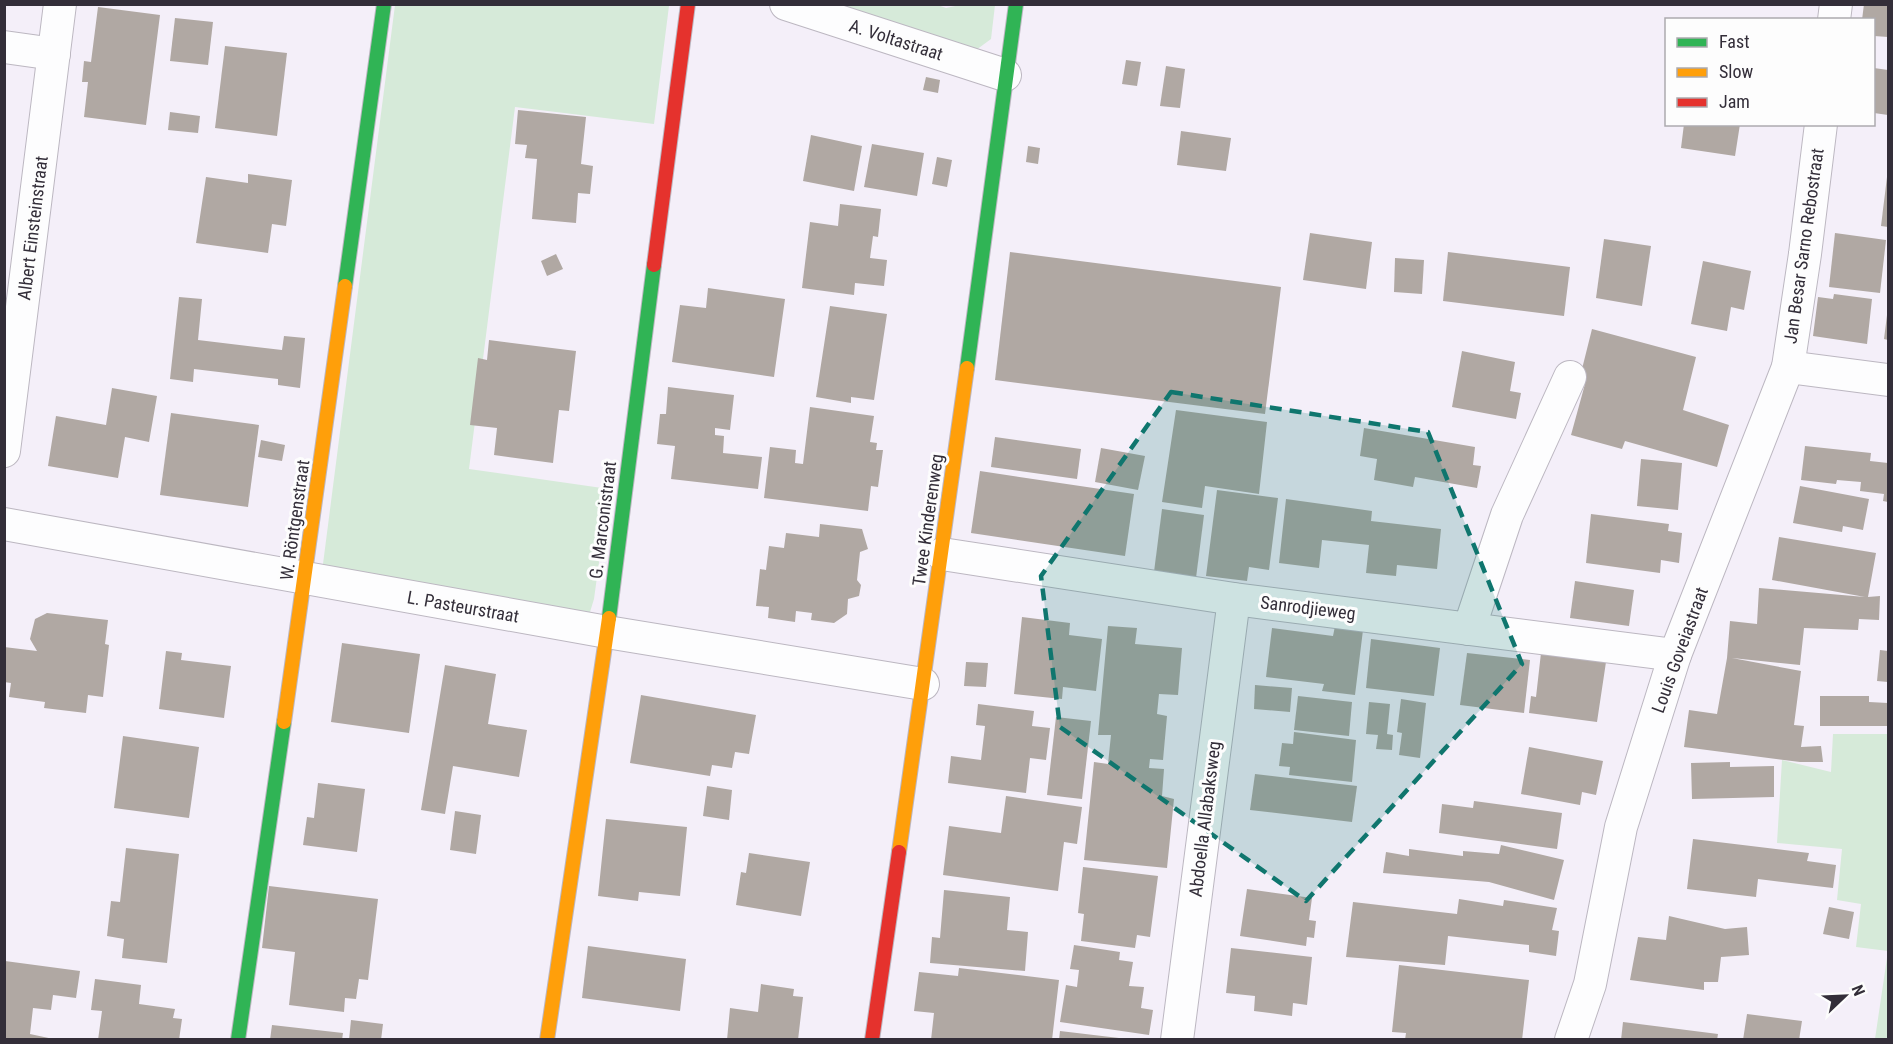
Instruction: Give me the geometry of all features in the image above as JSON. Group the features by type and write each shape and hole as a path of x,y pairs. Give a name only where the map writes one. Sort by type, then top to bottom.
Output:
{"street":[{"name":"Albert Einsteinstraat","path":"4,451 60,4"},
{"name":"W. Röntgenstraat","path":"238,1040 305,580 384,4"},
{"name":"G. Marconistraat","path":"547,1040 607,632 688,4"},
{"name":"A. Voltastraat","path":"786,4 1005,75"},
{"name":"Twee Kinderenweg","path":"872,1040 942,554 1016,4"},
{"path":"4,47 54,54"},
{"name":"Jan Besar Sarno Rebostraat","path":"1788,367 1821,126"},
{"path":"1788,367 1888,380"},
{"name":"Louis Goveiastraat","path":"1571,1040 1590,984 1621,826 1675,655 1788,367"},
{"path":"1468,629 1507,515 1570,377"},
{"name":"L. Pasteurstraat","path":"4,524 305,580 923,684"},
{"name":"Sanrodjieweg","path":"942,554 1234,599 1675,655"},
{"name":"Abdoella Allabaksweg","path":"1177,1040 1234,599"}],"highlighted area":[{"path":"1171,392 1428,432 1522,664 1306,901 1060,727 1041,576"}],"green space":[{"path":"935,4 946,8 960,5 995,5 991,39 976,50 822,5"},
{"path":"395,5 669,6 654,124 515,107 469,469 609,489 594,599 590,612 579,618 336,574 323,564"},
{"path":"1833,734 1888,734 1888,951 1856,947 1861,904 1837,900 1842,849 1777,843 1782,760 1831,772"},
{"path":"1888,951 1888,1039 1875,1039"}],"building":[{"path":"1864,4 1888,4 1888,37 1875,36 1875,18 1862,18"},
{"path":"98,7 160,15 146,125 84,117 88,82 82,82 84,61 91,62"},
{"path":"175,18 213,22 208,65 170,61"},
{"path":"225,46 287,53 277,136 215,128"},
{"path":"1126,60 1141,62 1137,86 1122,84"},
{"path":"1166,66 1185,69 1180,108 1160,106"},
{"path":"1875,68 1888,70 1888,115 1875,113"},
{"path":"926,77 940,80 938,93 923,90"},
{"path":"518,110 586,117 581,164 593,166 590,194 578,193 576,223 532,219 537,159 525,158 527,145 515,144"},
{"path":"170,112 200,116 198,133 168,130"},
{"path":"1684,126 1740,126 1735,156 1681,148"},
{"path":"1181,131 1231,138 1226,171 1177,165"},
{"path":"811,135 862,146 854,191 803,181"},
{"path":"872,144 924,153 917,196 864,187"},
{"path":"1028,146 1040,148 1038,164 1026,162"},
{"path":"937,157 952,160 947,187 932,184"},
{"path":"248,174 292,180 286,226 272,224 268,253 196,243 206,177 248,183"},
{"path":"1888,177 1888,227 1881,226"},
{"path":"840,204 881,209 878,237 873,236 870,258 887,260 884,286 855,283 854,295 802,288 810,222 838,226"},
{"path":"1310,233 1372,242 1366,289 1303,280"},
{"path":"1835,233 1886,240 1880,293 1829,287"},
{"path":"1604,239 1651,246 1642,306 1596,298"},
{"path":"1010,252 1281,287 1265,414 995,380"},
{"path":"1448,252 1570,267 1564,316 1443,301"},
{"path":"556,254 563,269 547,276 541,261"},
{"path":"1395,258 1424,260 1422,294 1394,292"},
{"path":"1703,261 1751,271 1744,310 1731,307 1727,331 1691,324"},
{"path":"708,288 785,299 774,377 672,362 680,305 706,308"},
{"path":"1834,294 1872,299 1867,344 1813,336 1818,297 1833,299"},
{"path":"179,297 202,299 198,340 282,350 284,336 305,338 300,388 278,385 278,379 194,369 193,382 170,379"},
{"path":"830,306 887,314 874,400 851,397 851,403 816,397"},
{"path":"1888,315 1888,340 1884,339"},
{"path":"1592,329 1696,357 1683,410 1729,425 1717,467 1625,441 1622,449 1571,435 1585,384 1579,381"},
{"path":"489,340 576,351 569,411 559,410 553,463 494,455 497,428 470,425 478,358 487,360"},
{"path":"1462,351 1515,362 1510,391 1521,393 1516,419 1452,407"},
{"path":"668,387 734,395 730,430 715,428 715,435 724,436 723,453 762,457 758,489 671,479 675,446 657,444 660,414 666,414"},
{"path":"112,388 157,396 149,442 125,437 118,478 48,466 56,416 106,425"},
{"path":"810,407 874,416 870,442 877,443 876,450 883,450 878,487 871,486 868,511 764,498 770,447 796,450 795,463 803,464"},
{"path":"1176,410 1267,422 1259,494 1205,486 1202,508 1162,502"},
{"path":"171,413 259,425 248,507 160,495"},
{"path":"1364,428 1475,447 1473,465 1481,466 1477,488 1415,477 1413,487 1374,480 1377,459 1360,456"},
{"path":"995,437 1081,449 1077,479 991,467"},
{"path":"261,440 285,445 282,461 258,457"},
{"path":"1805,446 1871,453 1870,461 1888,463 1888,502 1883,501 1884,494 1860,491 1861,482 1837,480 1836,484 1801,480"},
{"path":"1101,448 1145,456 1138,490 1095,482"},
{"path":"1641,459 1682,463 1678,510 1637,506"},
{"path":"980,471 1134,494 1125,556 971,533"},
{"path":"1800,486 1869,499 1863,530 1843,526 1842,532 1793,523"},
{"path":"1217,490 1278,498 1269,570 1249,567 1247,581 1206,576"},
{"path":"1286,499 1372,511 1371,521 1441,529 1437,569 1397,565 1396,576 1366,573 1369,545 1322,540 1319,568 1279,563"},
{"path":"1162,509 1204,515 1196,578 1154,572"},
{"path":"1591,514 1669,524 1668,531 1682,533 1679,563 1661,560 1660,573 1586,563"},
{"path":"820,524 862,529 868,549 860,552 857,580 861,585 859,596 848,599 847,614 834,623 811,620 812,613 796,611 795,622 768,618 769,607 756,606 760,569 766,570 769,546 784,548 786,533 819,537"},
{"path":"1779,537 1876,553 1868,597 1880,596 1879,620 1859,619 1858,630 1804,628 1800,665 1732,658 1801,671 1794,725 1804,726 1801,747 1821,746 1823,762 1800,762 1684,747 1689,710 1717,714 1727,658 1730,621 1757,624 1759,588 1865,597 1772,580"},
{"path":"1575,581 1634,590 1629,626 1570,618"},
{"path":"47,613 108,620 105,644 109,645 103,697 88,695 86,713 44,708 45,702 9,697 11,683 4,682 4,647 37,651 30,639 35,619"},
{"path":"1022,617 1070,623 1069,635 1102,639 1096,691 1063,687 1062,699 1014,694"},
{"path":"1108,626 1137,628 1135,644 1182,648 1178,695 1159,694 1157,714 1167,716 1163,760 1150,759 1149,768 1164,769 1162,796 1174,799 1167,868 1084,860 1094,762 1108,764 1111,735 1098,735"},
{"path":"1335,626 1363,630 1355,695 1322,691 1324,684 1266,677 1272,628 1333,636"},
{"path":"1371,639 1440,648 1434,696 1366,688"},
{"path":"342,643 420,654 409,733 331,722"},
{"path":"1880,650 1888,651 1888,682 1877,681"},
{"path":"166,651 182,653 181,660 231,666 224,718 159,709"},
{"path":"1467,653 1530,660 1524,713 1460,705"},
{"path":"1541,653 1606,662 1597,722 1529,713 1531,696 1536,697"},
{"path":"966,662 988,663 986,687 964,686"},
{"path":"445,665 496,674 488,724 527,730 519,777 453,766 445,814 421,810"},
{"path":"1255,685 1292,688 1290,712 1254,709"},
{"path":"641,695 756,715 749,754 735,752 732,768 712,765 710,776 630,763"},
{"path":"1298,696 1352,702 1349,736 1294,730"},
{"path":"1820,696 1869,696 1869,702 1888,703 1888,726 1820,726"},
{"path":"1401,699 1426,703 1420,758 1399,755 1402,733 1397,732"},
{"path":"1369,702 1390,704 1387,734 1393,735 1392,750 1376,749 1378,735 1366,734"},
{"path":"978,704 1034,711 1032,726 1050,728 1046,760 1030,758 1026,793 948,783 951,756 981,760 985,726 976,725"},
{"path":"1056,717 1091,721 1082,799 1047,795"},
{"path":"1294,732 1356,740 1352,782 1289,775 1290,767 1279,766 1282,743 1293,744"},
{"path":"123,736 199,747 189,818 114,808"},
{"path":"1529,747 1603,761 1596,795 1582,792 1580,805 1521,794"},
{"path":"1730,762 1730,767 1774,766 1774,797 1692,799 1691,763"},
{"path":"1255,774 1357,786 1352,822 1250,810"},
{"path":"318,783 365,789 357,852 303,845 307,817 314,818"},
{"path":"707,786 732,790 729,820 703,816"},
{"path":"1006,796 1082,807 1077,844 1064,842 1058,891 943,875 949,826 1001,833"},
{"path":"1474,801 1562,813 1557,849 1439,833 1442,804 1473,808"},
{"path":"455,811 481,815 476,854 450,850"},
{"path":"606,819 687,827 680,896 639,892 638,901 598,896"},
{"path":"1693,839 1809,853 1807,861 1836,865 1833,888 1758,879 1756,897 1687,889"},
{"path":"1501,845 1564,860 1554,900 1489,882 1383,873 1386,852 1409,856 1409,849 1463,856 1463,851 1499,854"},
{"path":"126,848 179,854 167,963 122,958 124,939 107,936 111,901 120,902"},
{"path":"749,853 810,862 801,916 736,905 741,872 746,873"},
{"path":"1083,867 1158,876 1150,937 1137,935 1135,948 1081,941 1084,914 1078,913"},
{"path":"269,886 378,899 368,980 359,979 356,999 345,998 344,1012 289,1005 295,952 262,948"},
{"path":"1247,889 1312,898 1309,920 1316,921 1314,938 1307,937 1306,946 1240,936"},
{"path":"944,890 1010,897 1007,930 1028,932 1025,971 930,963 932,937 940,938"},
{"path":"1459,899 1503,906 1504,900 1557,908 1552,930 1559,931 1556,956 1529,952 1529,945 1448,936 1445,965 1346,957 1353,902 1457,914"},
{"path":"1829,907 1854,912 1849,939 1823,934"},
{"path":"1669,916 1725,929 1747,927 1749,955 1721,957 1718,982 1704,982 1704,990 1630,980 1638,937 1666,940"},
{"path":"1074,945 1120,952 1119,960 1133,962 1129,986 1144,987 1141,1008 1153,1010 1149,1035 1060,1022 1066,985 1077,987 1079,970 1070,969"},
{"path":"588,946 686,959 680,1011 582,998"},
{"path":"1231,948 1312,957 1307,1005 1293,1003 1292,1016 1254,1011 1255,996 1226,993"},
{"path":"5,961 80,971 76,998 53,995 51,1010 33,1008 30,1034 58,1040 5,1040"},
{"path":"1399,965 1529,980 1522,1040 1405,1040 1406,1033 1392,1032"},
{"path":"959,968 1059,980 1052,1040 931,1040 934,1013 914,1011 919,972 958,976"},
{"path":"95,979 141,985 139,1004 175,1009 173,1018 182,1019 179,1040 98,1040 102,1011 91,1010"},
{"path":"761,984 794,989 793,996 803,997 798,1040 727,1040 730,1008 758,1012"},
{"path":"1747,1014 1802,1021 1799,1040 1743,1040"},
{"path":"351,1020 383,1024 381,1040 349,1040"},
{"path":"1623,1022 1718,1034 1717,1040 1621,1040"},
{"path":"272,1025 343,1033 342,1040 270,1040"},
{"path":"1060,1031 1119,1038 1119,1040 1059,1040"}],"traffic: fast":[{"path":"345,286 384,4"},
{"path":"967,368 1016,4"},
{"path":"609,618 654,265"},
{"path":"238,1040 284,722"}],"traffic: slow":[{"path":"284,722 345,286"},
{"path":"899,852 967,368"},
{"path":"547,1040 609,618"}],"traffic: jam":[{"path":"654,265 688,4"},
{"path":"872,1040 899,852"}]}
